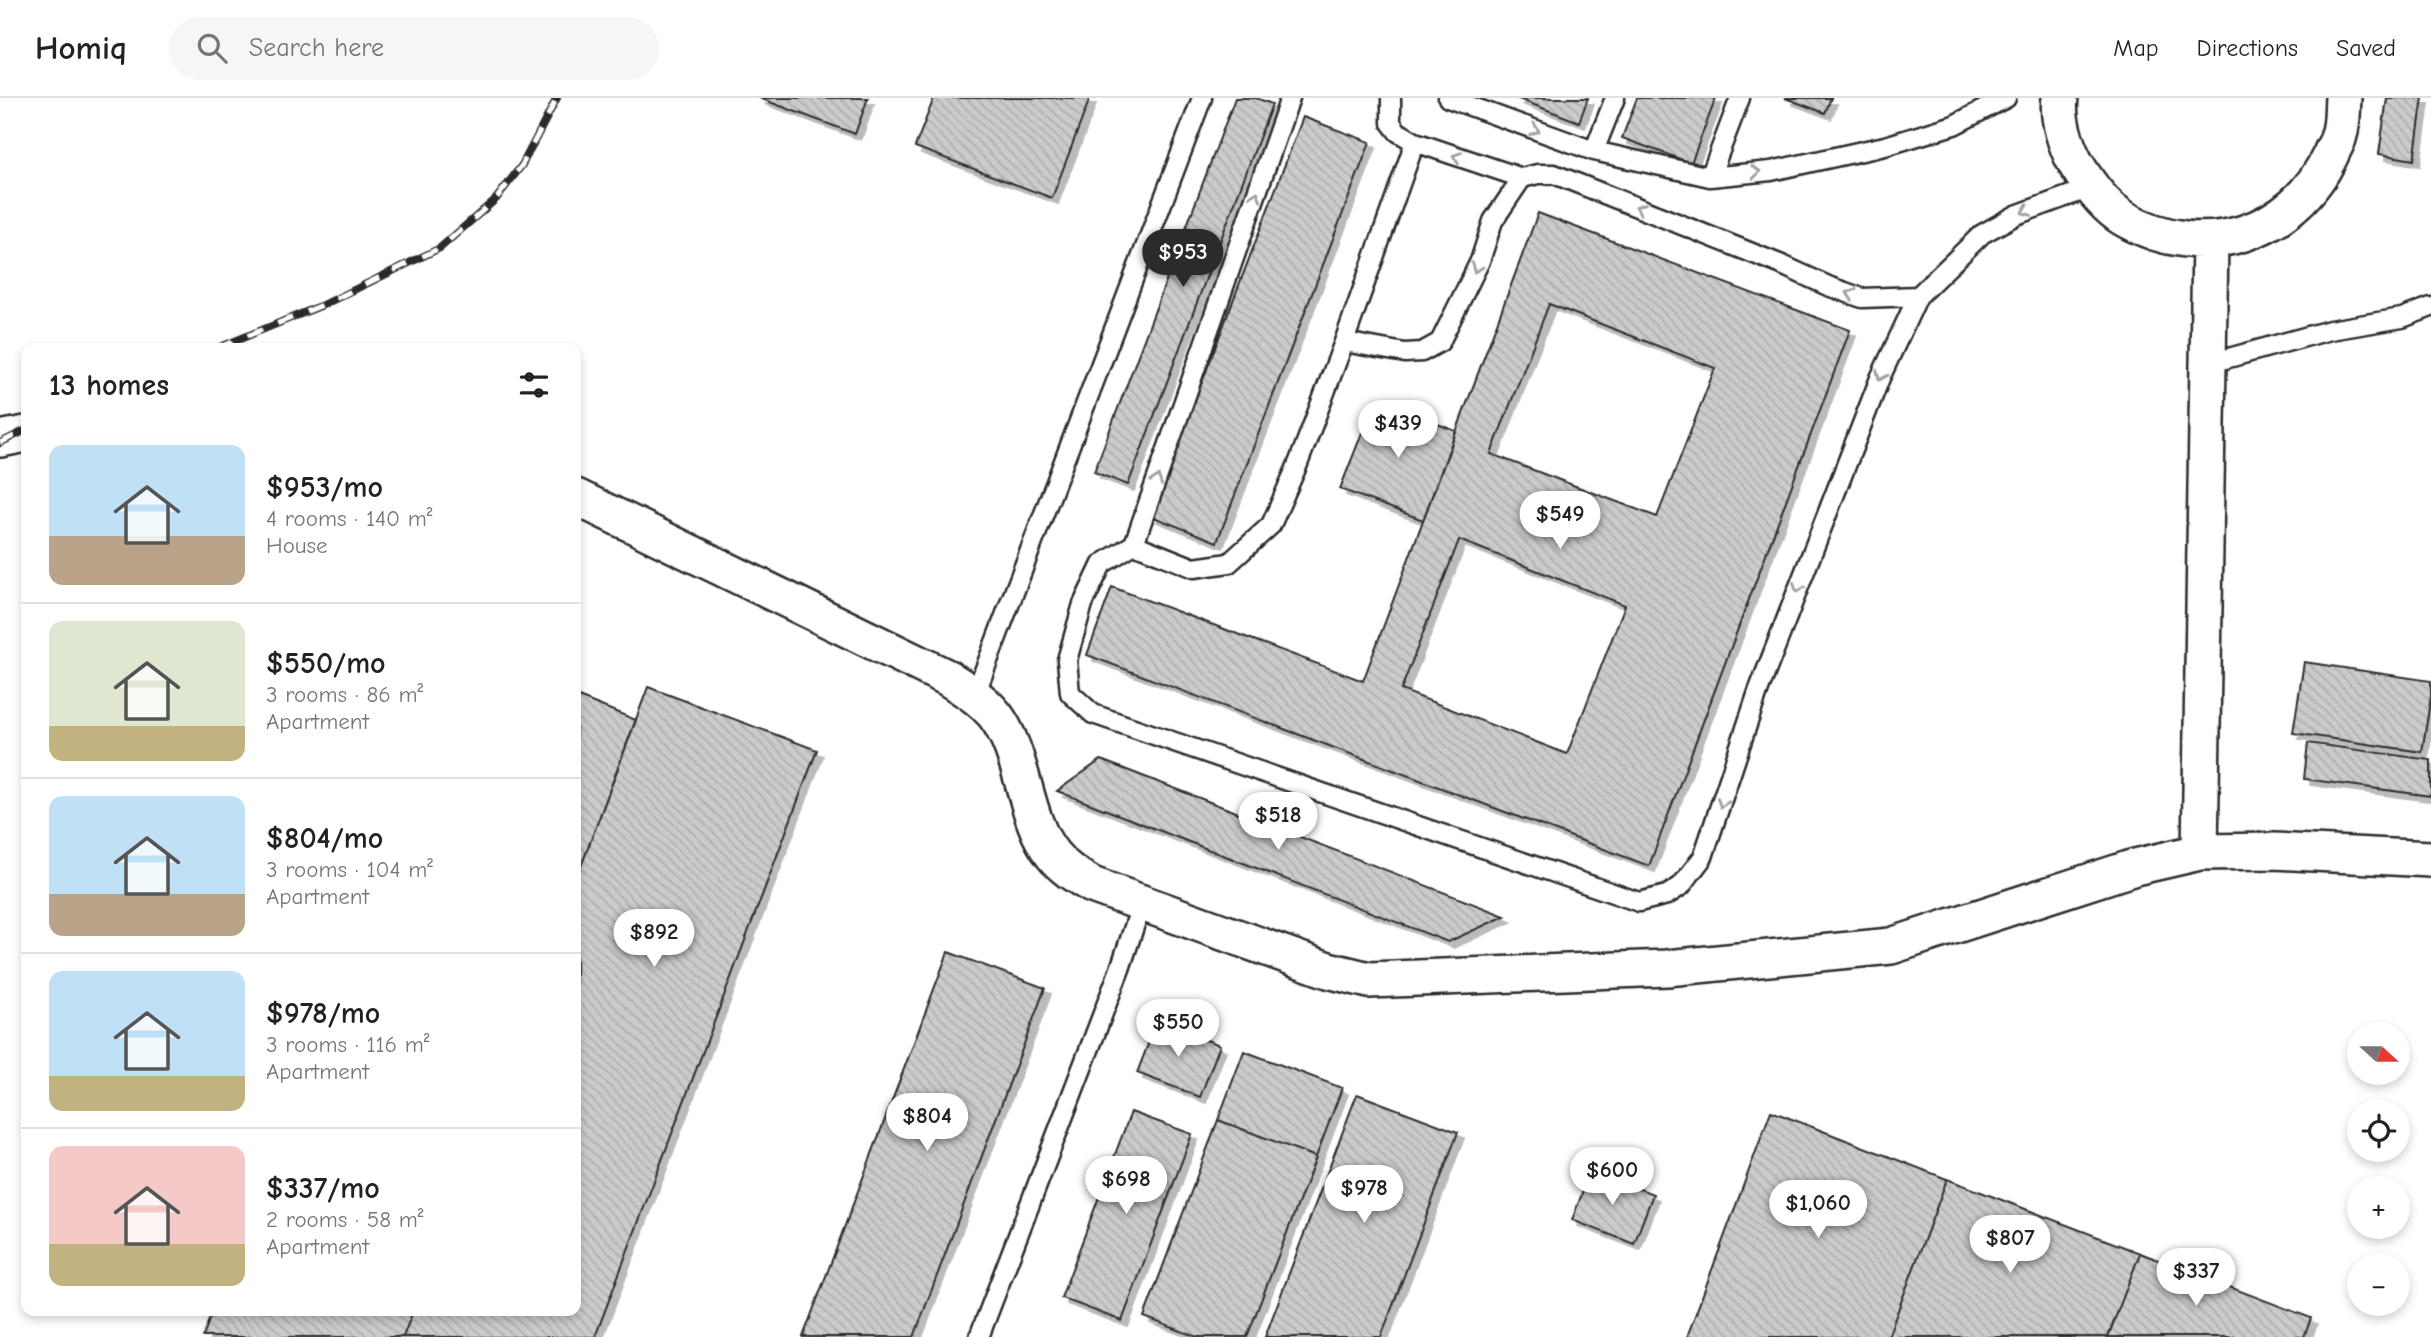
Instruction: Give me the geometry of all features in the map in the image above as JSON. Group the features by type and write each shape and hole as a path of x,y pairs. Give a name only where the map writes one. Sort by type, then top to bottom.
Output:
{"street":[{"path":"2060,98 2068,149 2090,188 2123,219 2165,236 2210,241 2253,231 2292,209 2321,176 2340,135 2343,98"},
{"path":"2200,852 2210,241"},
{"path":"0,439 21,435"},
{"path":"581,499 948,678 975,695 995,715 1009,739 1038,830 1052,854 1068,870 1091,885 1328,970 1369,980 1667,968 1891,946 2135,867 2200,852 2274,851 2431,859"}],"lane":[{"path":"975,695 1202,98"},
{"path":"1290,98 1134,544 1102,564 1083,604 1067,660 1070,693 1093,714 1639,902 1667,895 1681,886 1703,857 1758,692 1880,378 1918,296 1982,234 2017,215 2090,188"},
{"path":"1391,98 1391,123 1398,132 1415,142 1522,178 1554,174 1863,298 1918,296"},
{"path":"1448,98 1594,151 1710,177 1771,171 1885,146 1954,125 2006,98"},
{"path":"1594,151 1615,98"},
{"path":"1710,177 1740,98"},
{"path":"1134,544 1194,568 1229,563 1271,525 1298,464 1344,342 1415,142"},
{"path":"1344,342 1405,353 1422,352 1440,342 1480,261 1493,221 1522,178"},
{"path":"2207,363 2330,330 2402,318 2431,307"},
{"path":"979,1337 1115,981 1142,903"}],"building":[{"path":"759,98 868,98 855,134"},
{"path":"934,98 1090,98 1052,198 915,147"},
{"path":"1235,98 1256,98 1272,104 1128,485 1094,472"},
{"path":"1516,98 1588,98 1579,122"},
{"path":"1637,98 1716,98 1691,163 1622,138"},
{"path":"1785,98 1831,98 1825,113"},
{"path":"2387,98 2423,98 2414,160 2379,154"},
{"path":"1303,117 1370,142 1217,542 1151,516"},
{"path":"1538,213 1850,330 1649,866 1087,655 1112,587 1363,681","holes":["1549,304 1715,368 1657,517 1491,454","1459,540 1625,605 1567,754 1401,690"]},
{"path":"1375,400 1456,431 1423,520 1340,489"},
{"path":"2304,662 2431,681 2422,752 2293,733"},
{"path":"648,687 817,750 595,1337 403,1337 411,1316 581,1316 581,867"},
{"path":"581,698 636,720 581,867"},
{"path":"2308,743 2431,760 2431,796 2304,779"},
{"path":"1101,760 1505,916 1448,942 1057,791"},
{"path":"948,952 1045,988 914,1337 803,1337"},
{"path":"1157,1021 1220,1045 1200,1097 1137,1073"},
{"path":"1244,1051 1342,1088 1316,1157 1218,1120"},
{"path":"1357,1094 1458,1132 1381,1337 1265,1337"},
{"path":"1771,1111 1947,1179 1888,1337 1687,1337"},
{"path":"1131,1112 1192,1134 1122,1321 1061,1298"},
{"path":"1218,1120 1316,1157 1247,1337 1197,1337 1144,1317"},
{"path":"1591,1170 1653,1194 1634,1244 1572,1220"},
{"path":"1947,1179 2140,1253 2108,1337 1888,1337"},
{"path":"2140,1253 2311,1318 2304,1337 2108,1337"},
{"path":"210,1316 411,1316 403,1337 203,1337"}],"railway":[{"path":"230,343 325,304 440,248 496,199 522,165 557,98"},
{"path":"0,443 21,432"}]}
